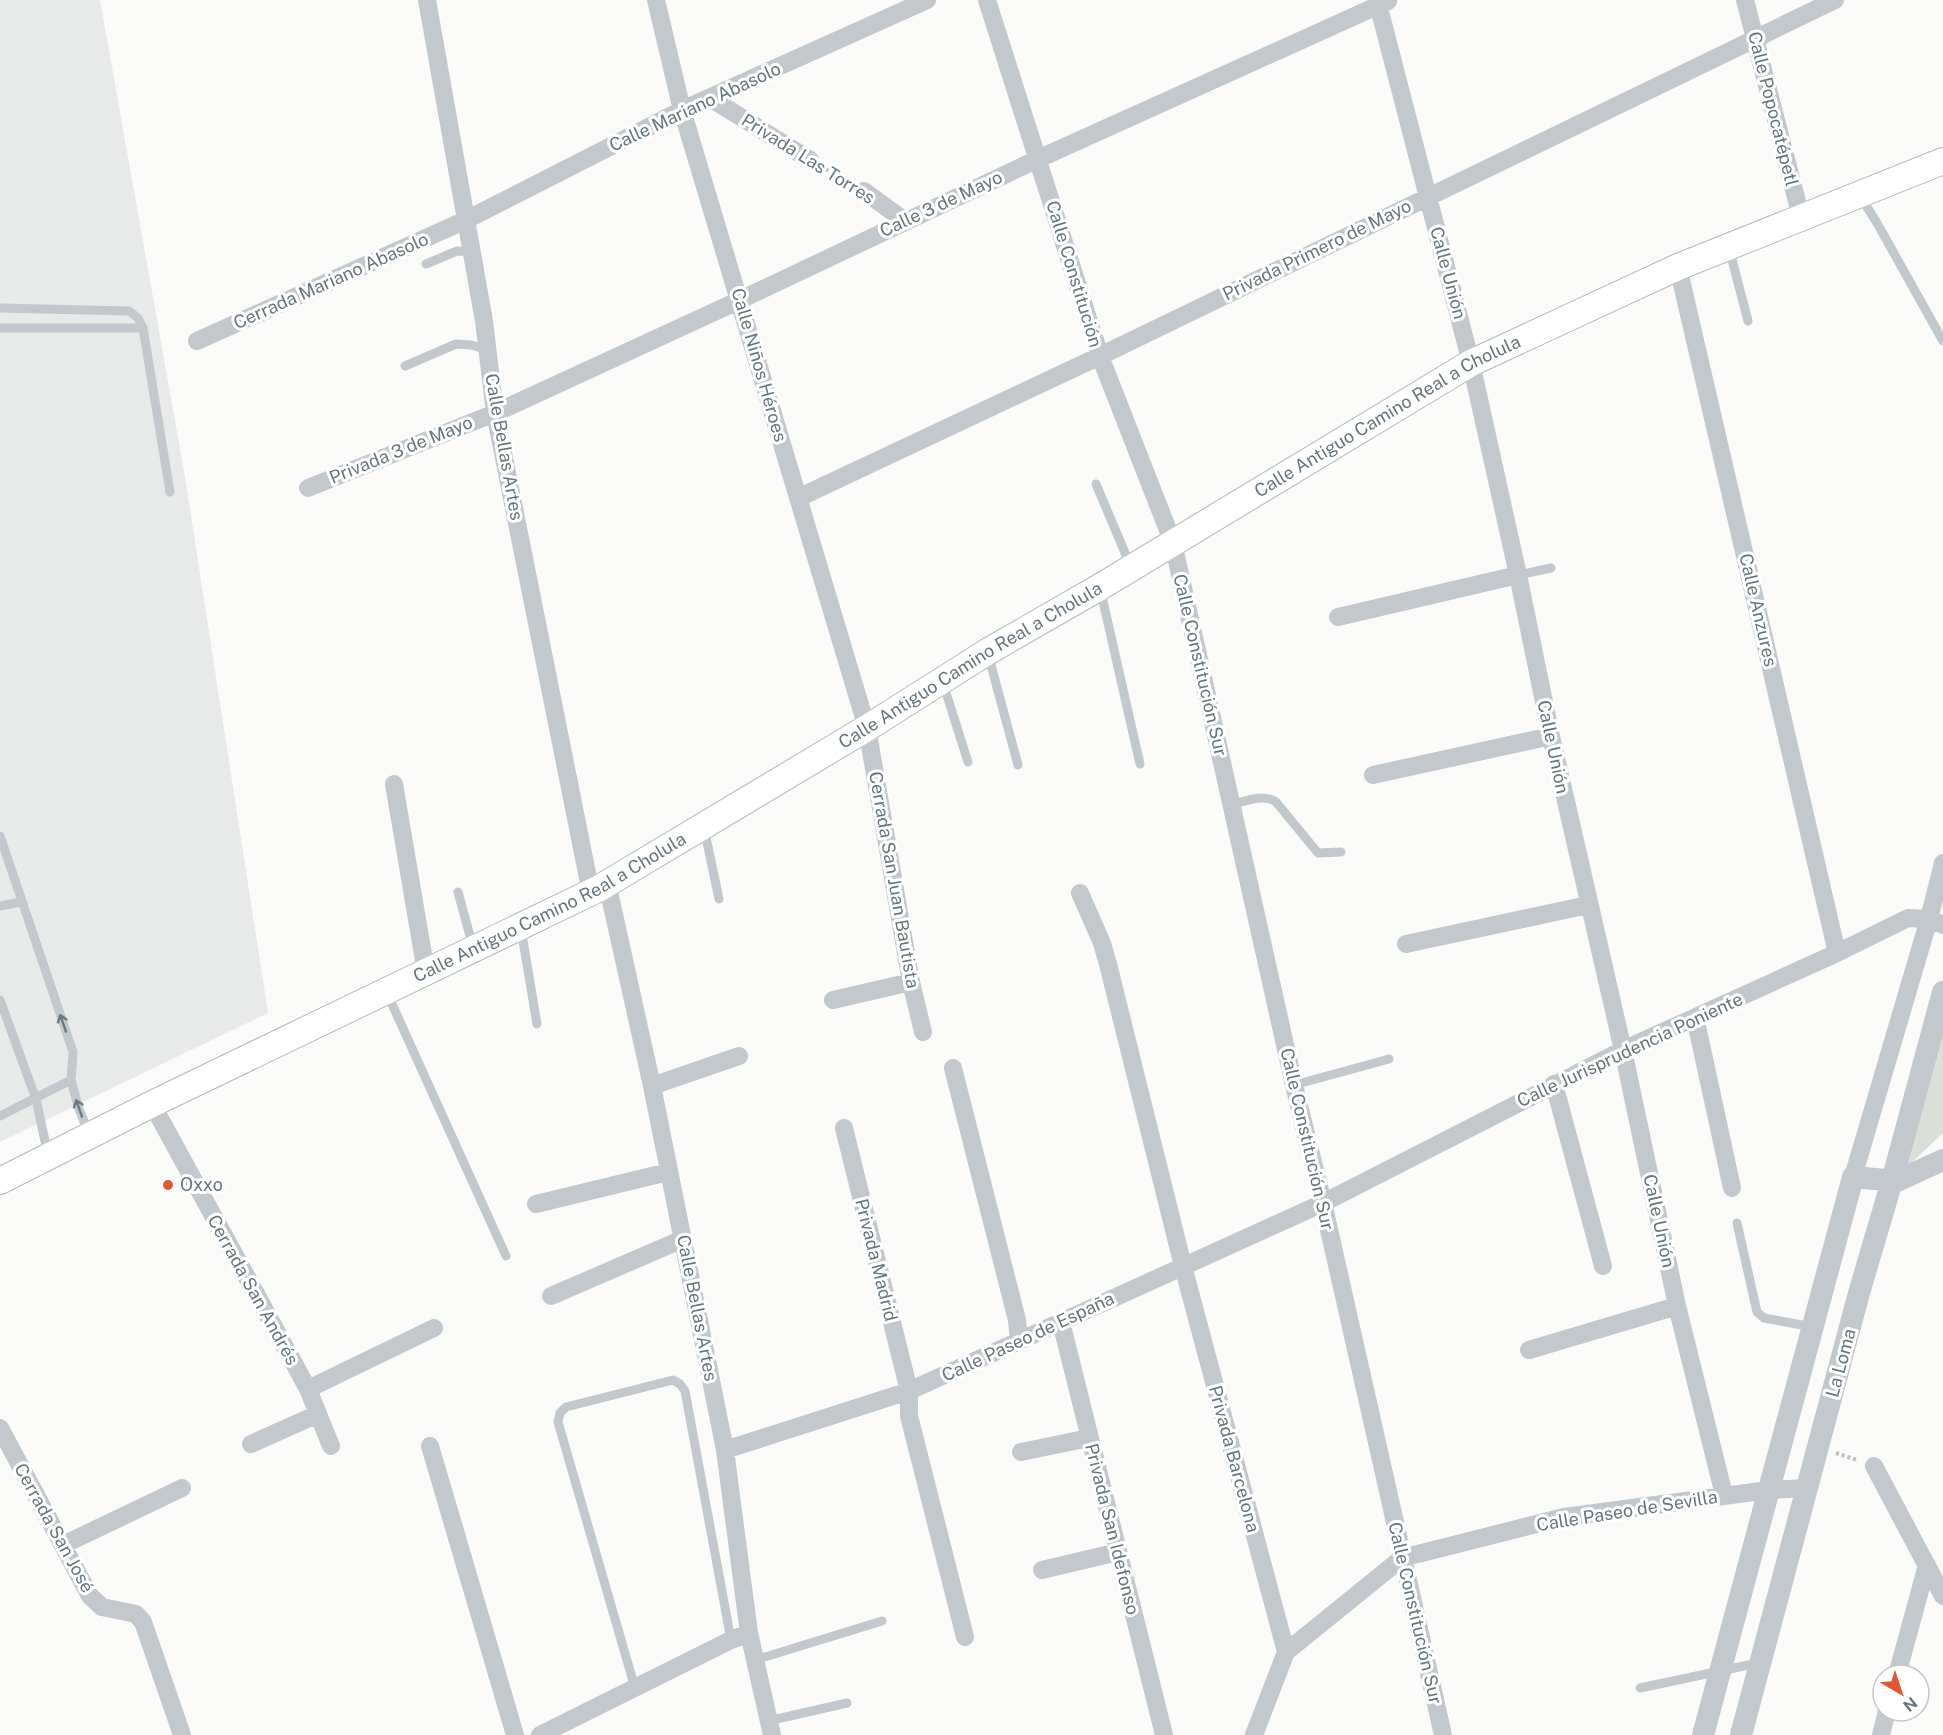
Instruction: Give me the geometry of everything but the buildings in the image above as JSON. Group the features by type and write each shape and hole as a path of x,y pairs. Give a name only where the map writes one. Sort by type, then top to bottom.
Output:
{"main road":[{"name":"Calle Antiguo Camino Real a Cholula","path":"0,1181 152,1104 599,888 867,728 987,651 1100,587 1472,363 1678,267 1943,161"}],"street":[{"name":"Calle Bellas Artes","path":"427,0 473,252 495,413 599,888 652,1086 725,1450 749,1633 770,1728"},
{"name":"Calle Niños Héroes","path":"656,0 682,111 867,728"},
{"name":"Calle Mariano Abasolo","path":"466,220 682,111 927,0"},
{"name":"Calle Constitución","path":"987,0 1100,356 1173,543"},
{"name":"Calle Popocatépetl","path":"1745,0 1801,217"},
{"name":"Privada Primero de Mayo","path":"798,498 1100,356 1835,0"},
{"name":"Calle 3 de Mayo","path":"495,413 1038,159 1381,2"},
{"name":"Calle Unión","path":"1381,2 1428,196 1472,363 1551,736 1623,1050 1677,1306 1724,1496"},
{"name":"Privada Las Torres","path":"710,98 810,160"},
{"name":"Privada Las Torres","path":"864,191 905,221"},
{"name":"Cerrada Mariano Abasolo","path":"197,342 466,220"},
{"name":"Calle Anzures","path":"1678,267 1837,953"},
{"name":"Privada 3 de Mayo","path":"308,488 495,413"},
{"name":"Calle Constitución Sur","path":"1173,543 1443,1735"},
{"path":"1338,617 1518,575"},
{"name":"Cerrada San Juan Bautista","path":"867,728 911,982 922,1032"},
{"path":"1373,775 1551,736"},
{"path":"394,784 426,972"},
{"path":"1703,1735 1853,1177 1936,922 1943,863"},
{"name":"Privada Barcelona","path":"1080,893 1108,964 1182,1266 1286,1652"},
{"path":"1406,944 1588,905"},
{"name":"Calle Jurisprudencia Poniente","path":"1323,1203 1623,1050 1837,953 1908,918 1936,922"},
{"path":"833,1000 911,982"},
{"name":"La Loma","path":"1742,1735 1859,1293 1943,992"},
{"path":"1695,1017 1732,1188"},
{"path":"652,1086 739,1056"},
{"path":"953,1068 1017,1320 1019,1341"},
{"path":"1554,1084 1604,1266"},
{"name":"Cerrada San Andrés","path":"152,1104 308,1389 331,1446"},
{"name":"Privada Madrid","path":"844,1128 909,1391 909,1416 965,1637"},
{"path":"1853,1177 1892,1181 1943,1160"},
{"path":"536,1204 668,1172"},
{"name":"Calle Paseo de España","path":"725,1450 909,1391 1323,1203"},
{"path":"551,1296 683,1239"},
{"path":"1529,1350 1677,1306"},
{"name":"Privada San Idefonso","path":"1061,1322 1164,1735"},
{"path":"308,1389 434,1328"},
{"path":"251,1444 318,1414"},
{"name":"Cerrada San José","path":"0,1428 90,1596 102,1607 136,1614 143,1622 182,1735"},
{"path":"1021,1452 1089,1438"},
{"path":"430,1446 515,1735"},
{"path":"1874,1466 1943,1596"},
{"path":"63,1545 182,1488"},
{"name":"Calle Paseo de Sevilla","path":"1254,1735 1286,1652 1402,1558 1564,1517 1769,1490 1807,1488"},
{"path":"1042,1570 1118,1552"},
{"path":"1900,1663 1927,1565"},
{"path":"540,1735 749,1633"}],"lane":[{"path":"1859,194 1943,341"},
{"path":"1729,246 1748,321"},
{"path":"426,264 457,251 473,252"},
{"path":"0,308 129,311 138,318 143,328 170,492"},
{"path":"0,328 143,328"},
{"path":"405,366 456,344 488,350"},
{"path":"1096,484 1131,567"},
{"path":"1518,575 1551,568"},
{"path":"1100,587 1140,764"},
{"path":"987,651 1018,765"},
{"path":"942,680 968,762"},
{"path":"1232,805 1268,797 1276,802 1318,854 1341,852"},
{"path":"704,826 719,899"},
{"path":"0,836 73,1052 71,1080 90,1136"},
{"path":"458,892 474,949"},
{"path":"0,906 21,902"},
{"path":"520,927 537,1024"},
{"path":"387,991 506,1256"},
{"path":"0,1000 36,1099 48,1157"},
{"path":"1294,1085 1389,1059"},
{"path":"0,1116 71,1080"},
{"path":"1737,1223 1756,1312 1764,1318 1813,1327"},
{"path":"635,1688 558,1422 560,1413 566,1407 673,1380 685,1391 731,1640"},
{"path":"755,1660 882,1621"},
{"path":"1640,1688 1761,1662"},
{"path":"770,1728 847,1703"}],"path":[{"name":"Privada Las Torres","path":"810,160 864,191"},
{"path":"1818,1448 1874,1466"}],"shaded area":[{"path":"0,0 100,0 185,477 268,1013 0,1142"},
{"path":"1943,992 1943,1133 1892,1181"}],"place":[{"name":"Oxxo","path":"168,1185"}]}
